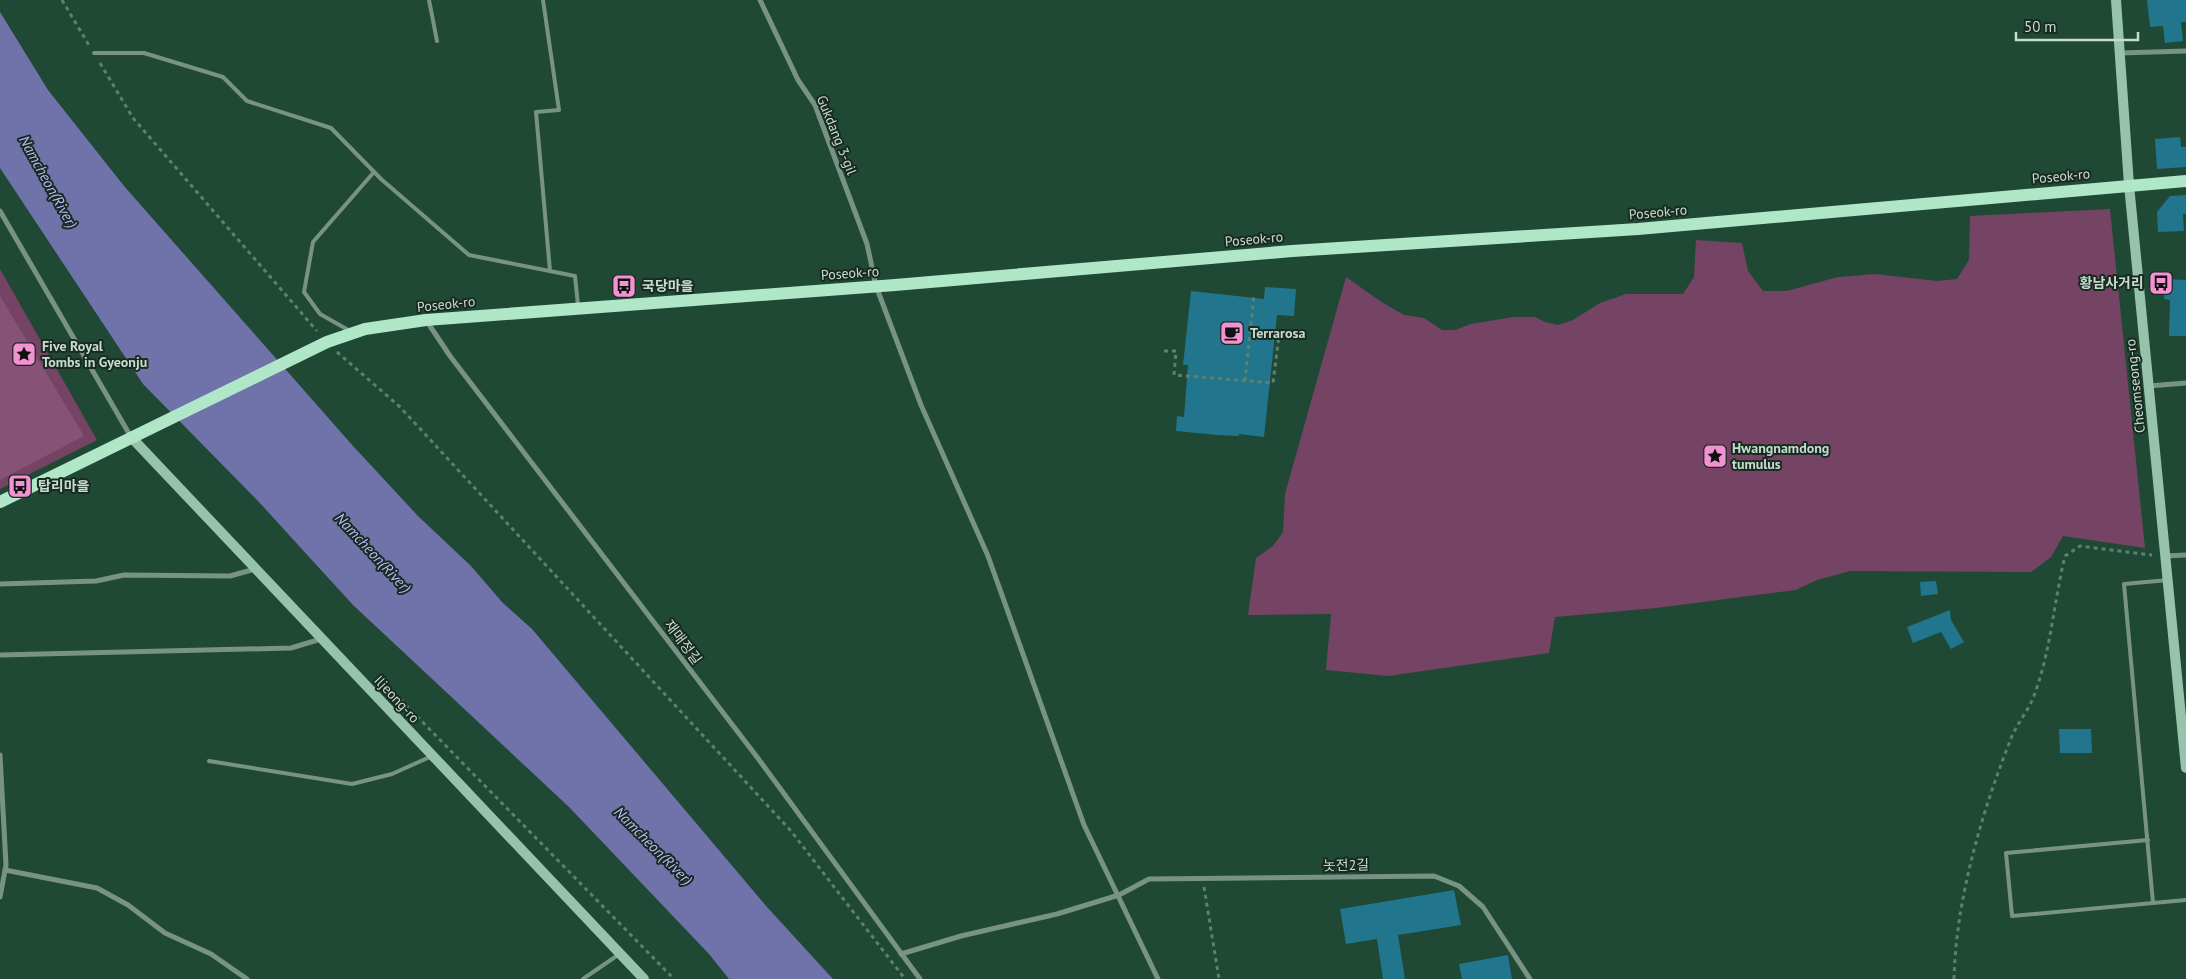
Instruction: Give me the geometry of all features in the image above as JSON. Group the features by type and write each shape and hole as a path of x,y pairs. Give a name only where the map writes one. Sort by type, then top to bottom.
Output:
{"main road":[{"name":"Poseok-ro","path":"131,437 326,342 351,332 365,328 426,320 876,286 1292,251 1638,229 2186,181"},
{"path":"0,502 131,437"}],"street":[{"name":"Gukdang 3-gil","path":"760,0 798,80 815,105 867,244 876,286 921,405 988,556 1084,825 1158,979"},
{"name":"Cheomseong-ro","path":"2116,0 2129,185 2186,768"},
{"path":"2120,53 2186,51"},
{"path":"0,211 131,437"},
{"name":"재매정길","path":"426,320 450,356 757,757 920,979"},
{"path":"2149,386 2186,383"},
{"name":"Iljeong-ro","path":"131,437 644,979"},
{"path":"2165,556 2186,555"},
{"path":"0,584 96,581 124,575 230,576 256,569"},
{"path":"0,655 292,648 321,638"},
{"path":"0,755 5,870 0,898"},
{"path":"5,870 97,888 128,905 166,933 210,954 247,979"},
{"name":"놋전2길","path":"901,954 961,936 1056,914 1118,895 1150,879 1434,876 1459,886 1483,907 1530,979"}],"lane":[{"path":"429,0 437,41"},
{"path":"543,0 559,110 536,112 550,271"},
{"path":"94,53 144,53 223,76 247,101 331,128 374,172 469,255 575,276 579,307"},
{"path":"351,332 320,314 304,292 313,242 374,172"},
{"path":"2153,903 2124,584 2168,580"},
{"path":"209,761 352,784 392,774 432,756"},
{"path":"2148,840 2006,853 2012,916 2186,900"},
{"path":"583,979 620,954"}],"path":[{"path":"62,0 133,118 326,342 400,407 792,831 905,979"},
{"path":"1245,381 1254,294"},
{"path":"1164,350 1176,352 1174,375 1273,384 1280,327"},
{"path":"1954,979 1957,935 1963,893 1977,840 2013,735 2035,695 2045,663 2065,556 2080,546 2165,556"},
{"path":"397,696 674,979"},
{"path":"1203,879 1219,979"}],"shaded area":[{"name":"Hwangnamdong tumulus","path":"2110,209 2145,548 2063,536 2051,557 2031,572 1850,571 1817,580 1796,590 1656,608 1555,617 1549,653 1388,676 1326,670 1331,614 1248,615 1256,558 1273,546 1283,532 1285,494 1346,277 1404,315 1424,318 1442,330 1455,330 1471,324 1513,317 1535,317 1558,325 1573,320 1600,303 1626,294 1683,294 1694,277 1696,240 1742,243 1748,271 1763,291 1787,291 1838,277 1875,274 1937,281 1957,279 1969,260 1970,216"},
{"name":"Five Royal Tombs in Gyeonju","path":"0,269 97,440 0,489"},
{"name":"Five Royal Tombs in Gyeonju","path":"0,296 84,436 0,480"}],"water":[{"name":"Namcheon(River)","path":"0,12 48,90 124,186 353,446 418,516 471,566 502,602 532,629 767,907 833,979 729,979 709,954 569,807 353,605 258,501 143,384 0,168"}],"building":[{"path":"2147,0 2186,0 2186,22 2181,22 2183,41 2165,43 2163,26 2150,27"},
{"path":"2180,137 2181,147 2186,147 2186,167 2157,169 2155,139"},
{"path":"2186,195 2186,214 2183,214 2184,231 2158,232 2157,212 2170,196"},
{"path":"2165,279 2186,280 2186,336 2169,336 2170,300 2164,299"},
{"path":"1265,287 1296,289 1294,316 1277,315 1264,437 1176,431 1177,416 1184,417 1188,365 1183,365 1191,291 1264,299"},
{"path":"1936,581 1938,594 1921,596 1920,582"},
{"path":"1950,610 1951,620 1964,642 1951,649 1941,632 1913,643 1907,627"},
{"path":"2059,729 2091,729 2092,753 2060,753"},
{"path":"1454,890 1461,925 1398,935 1405,979 1383,979 1377,939 1346,944 1340,909"},
{"path":"1508,955 1512,979 1462,979 1459,964"}],"place":[{"name":"황남사거리","path":"2161,283"},
{"name":"국당마을","path":"624,286"},
{"name":"Terrarosa","path":"1232,333"},
{"name":"Five Royal Tombs in Gyeonju","path":"24,354"},
{"name":"Hwangnamdong tumulus","path":"1715,456"},
{"name":"탑리마을","path":"20,486"}]}
